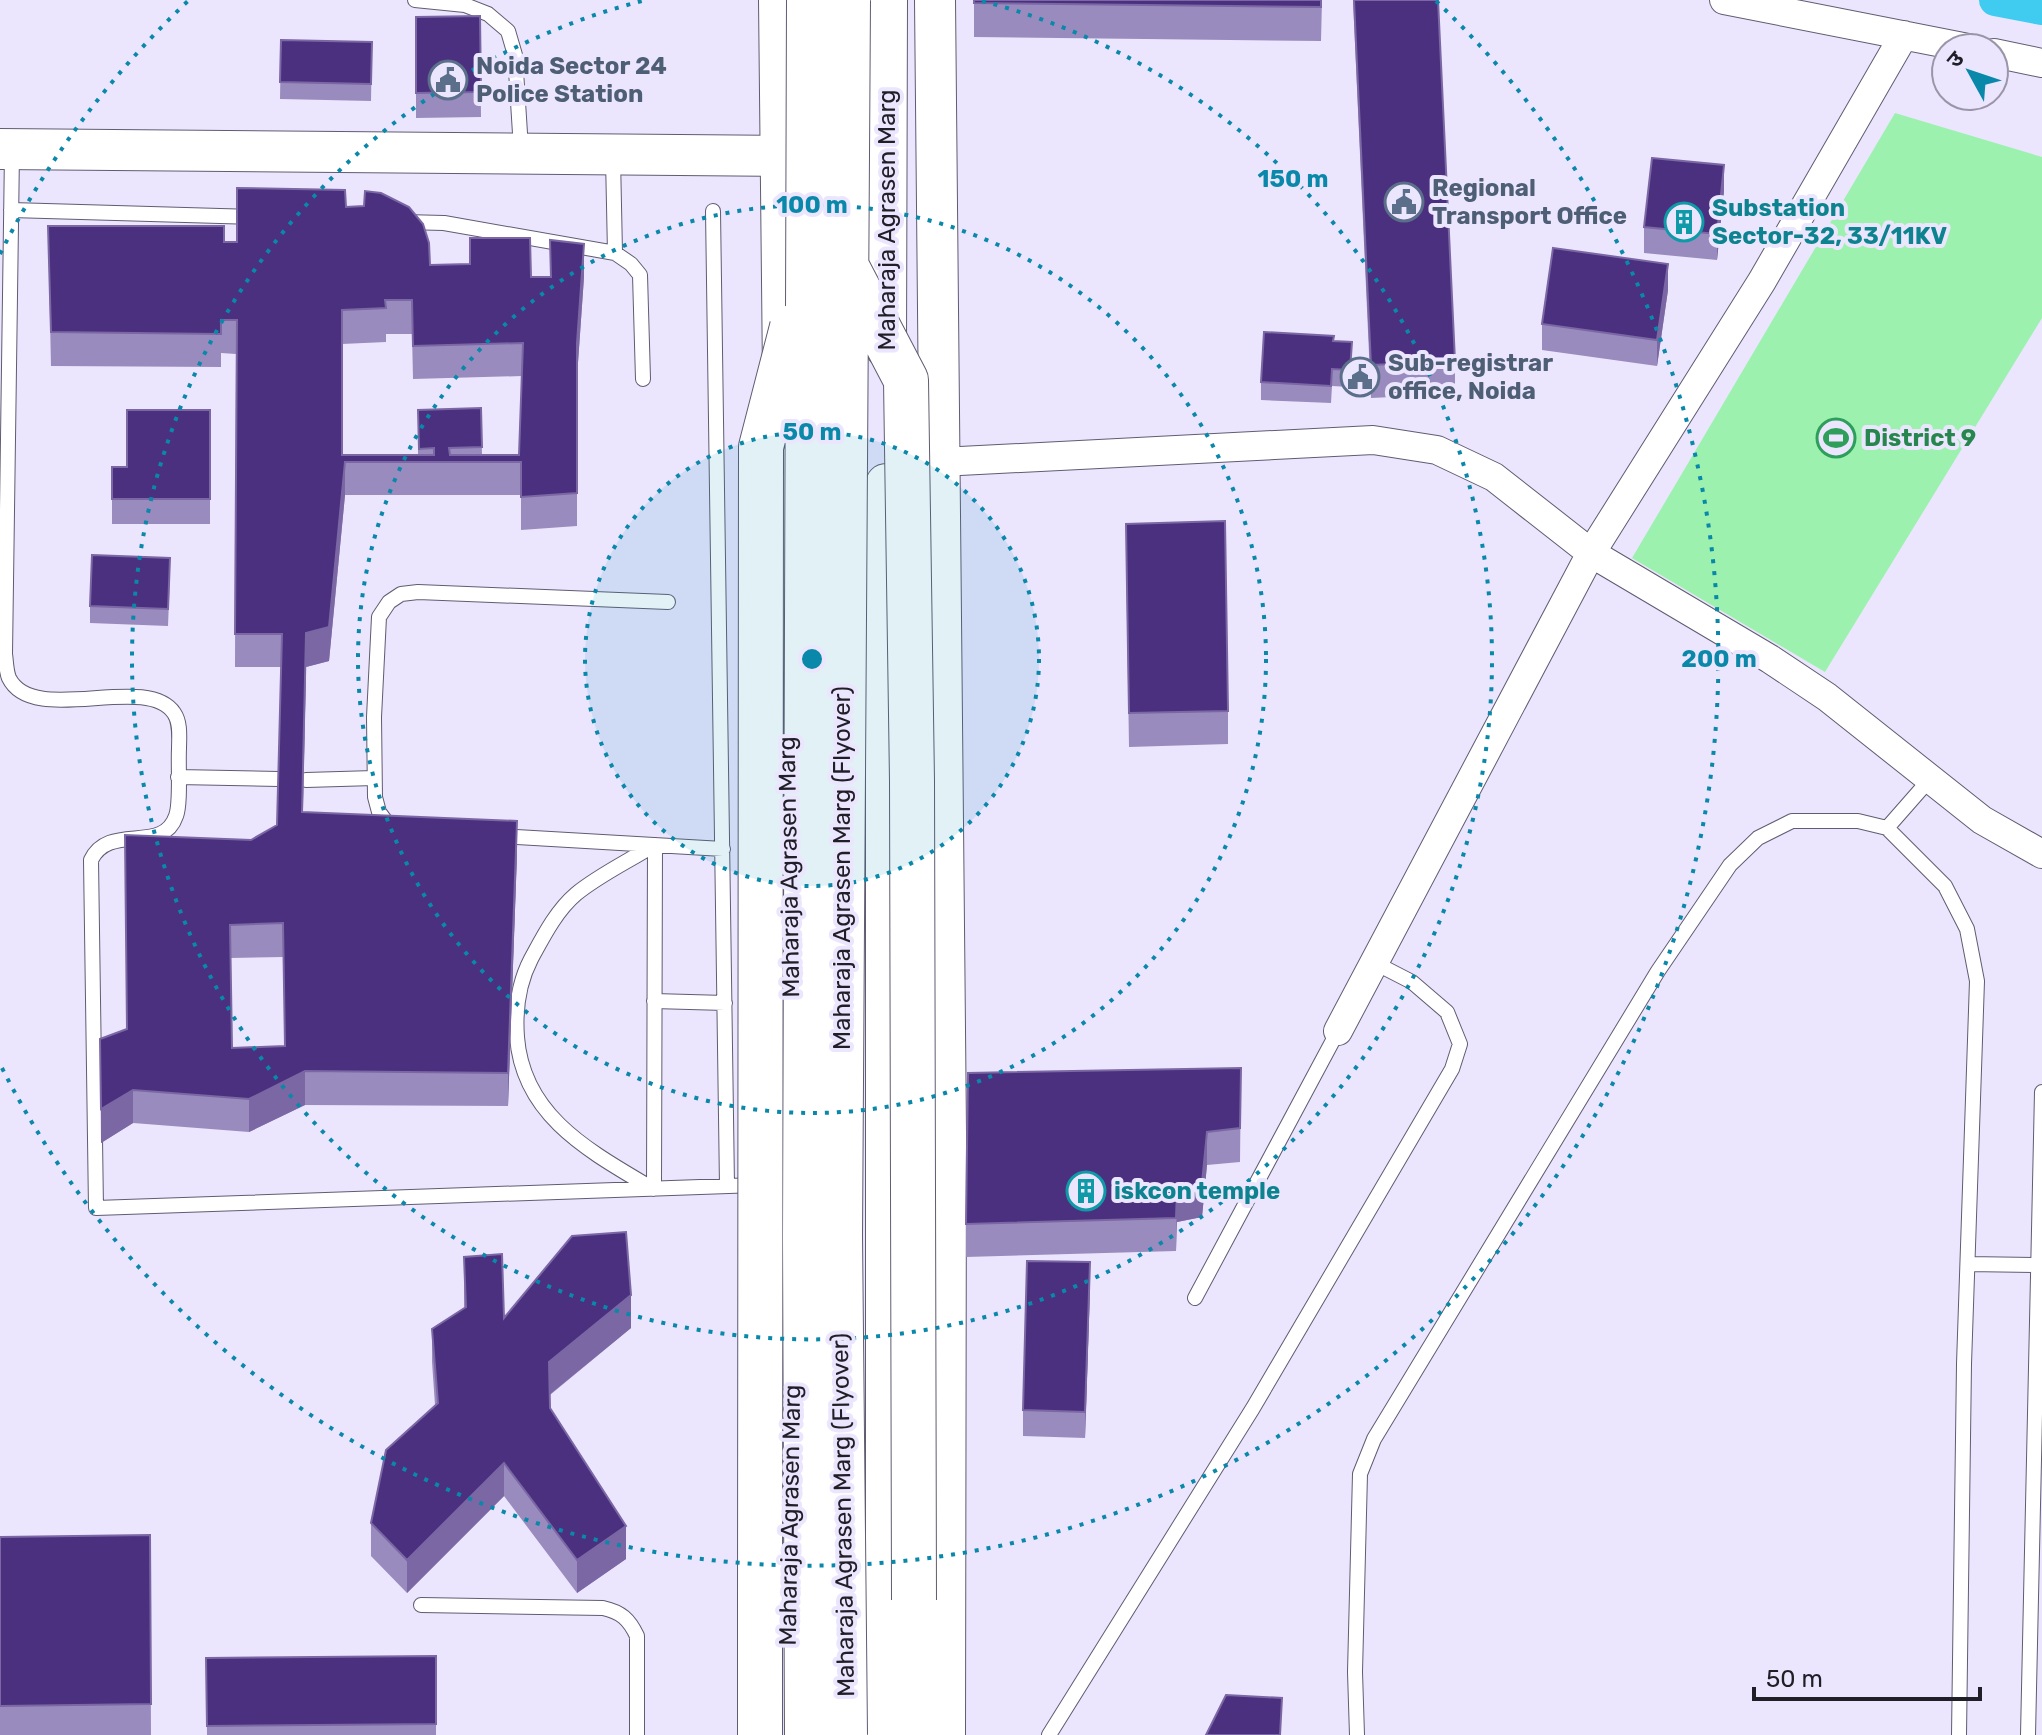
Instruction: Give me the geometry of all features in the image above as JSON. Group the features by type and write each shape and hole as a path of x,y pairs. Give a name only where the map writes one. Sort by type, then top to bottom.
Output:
{"main road":[{"name":"Maharaja Agrasen Marg","path":"779,0 793,1184 787,1735"},
{"name":"Maharaja Agrasen Marg (Flyover)","path":"809,0 827,266 845,1735"},
{"name":"Maharaja Agrasen Marg (Flyover)","path":"807,1735 805,1238 827,266 848,0"},
{"name":"Maharaja Agrasen Marg","path":"886,1735 887,0"},
{"path":"935,0 946,1133 945,1735"},
{"path":"6,149 779,156"},
{"path":"827,266 906,380 912,781 914,1735"},
{"path":"760,1735 761,447 827,266"},
{"path":"790,1537 886,1528"}],"street":[{"path":"1724,0 1930,40"},
{"path":"1338,1031 1591,553 1762,281 1904,35"},
{"path":"2010,56 2042,63"},
{"path":"886,464 1373,440 1437,450 1494,477 1591,553 1770,659 1827,697 1982,820 2042,854"}],"lane":[{"path":"415,0 465,5 488,14 508,31 515,55 521,154"},
{"path":"6,149 11,210 5,654 9,678 24,692 43,700 142,697 162,703 175,714 179,731 177,815 168,829 157,836 108,842 96,849 91,860 96,1208 780,1185"},
{"path":"613,155 615,253"},
{"path":"11,210 274,218"},
{"path":"713,211 727,1186"},
{"path":"383,221 444,223 615,253 640,275 643,379"},
{"path":"403,830 387,823 379,812 374,778 379,617 389,602 401,594 418,592 668,602"},
{"path":"178,777 279,779"},
{"path":"306,780 374,778"},
{"path":"1887,828 1930,779"},
{"path":"1357,1735 1355,1672 1360,1474 1374,1439 1658,971 1730,865 1758,838 1792,821 1858,821 1887,828 1945,886 1967,929 1977,981 1959,1735"},
{"path":"482,835 723,849"},
{"path":"654,1189 586,1149 552,1118 525,1079 518,1053 515,1010 525,970 547,929 575,895 655,845"},
{"path":"654,1189 655,845"},
{"path":"1049,1735 1253,1408 1452,1069 1460,1044 1447,1012 1412,982 1375,963"},
{"path":"654,1001 725,1003"},
{"path":"1195,1298 1338,1031"},
{"path":"2028,1735 2042,1092"},
{"path":"1968,1264 2038,1265"},
{"path":"421,1605 603,1608 619,1612 630,1621 637,1636 637,1735"}],"green space":[{"name":"District 9","path":"1895,113 2042,157 2042,318 1825,672 1632,558"}],"building":[{"path":"974,0 1321,0 1321,7 974,3"},
{"name":"Regional Transport Office","path":"1354,0 1438,0 1455,361 1371,365"},
{"name":"Noida Sector 24 Police Station","path":"480,16 481,92 416,93 416,17"},
{"path":"281,40 372,42 371,84 280,82"},
{"name":"Substation Sector-32, 33/11KV","path":"1652,158 1724,165 1717,234 1644,227"},
{"path":"237,188 345,190 346,207 364,206 365,191 381,193 409,207 423,224 429,243 430,265 470,264 470,238 530,238 531,277 551,277 550,240 584,244 577,343 577,493 521,497 521,462 345,462 329,627 306,633 302,812 517,821 508,1073 305,1071 249,1099 133,1090 101,1109 100,1039 127,1029 125,835 251,840 277,825 282,634 235,634 237,320 221,320 221,334 51,332 48,226 224,226 224,242 237,242","holes":["385,300 412,300 413,346 523,343 519,455 450,455 449,448 482,447 481,408 418,410 419,449 434,448 434,455 342,455 342,310 386,308","283,923 285,1046 232,1048 230,925"]},
{"path":"1553,248 1668,264 1657,340 1542,324"},
{"path":"1264,332 1334,336 1333,341 1352,342 1350,370 1332,369 1331,386 1261,382"},
{"path":"127,410 210,410 210,499 112,499 112,467 127,467"},
{"path":"1225,521 1228,711 1129,713 1126,524"},
{"path":"92,555 170,558 168,609 90,606"},
{"name":"iskcon temple","path":"1241,1068 1240,1128 1207,1132 1202,1183 1177,1189 1176,1218 966,1224 968,1073"},
{"path":"626,1232 631,1295 549,1362 550,1408 626,1526 577,1560 504,1463 407,1560 371,1523 386,1450 438,1403 432,1329 466,1307 464,1257 502,1254 504,1318 572,1236"},
{"path":"1027,1261 1090,1262 1085,1412 1023,1410"},
{"path":"150,1535 151,1704 0,1706 0,1537"},
{"path":"436,1656 436,1724 207,1726 206,1658"},
{"path":"1226,1695 1282,1698 1280,1735 1206,1735"}],"waterway":[{"path":"1995,0 2042,9"}],"place":[{"name":"Noida Sector 24 Police Station","path":"448,80"},
{"name":"Regional Transport Office","path":"1404,202"},
{"name":"Substation Sector-32, 33/11KV","path":"1684,222"},
{"name":"Sub-registrar office, Noida","path":"1360,377"},
{"name":"District 9","path":"1836,438"},
{"name":"iskcon temple","path":"1086,1191"}]}
